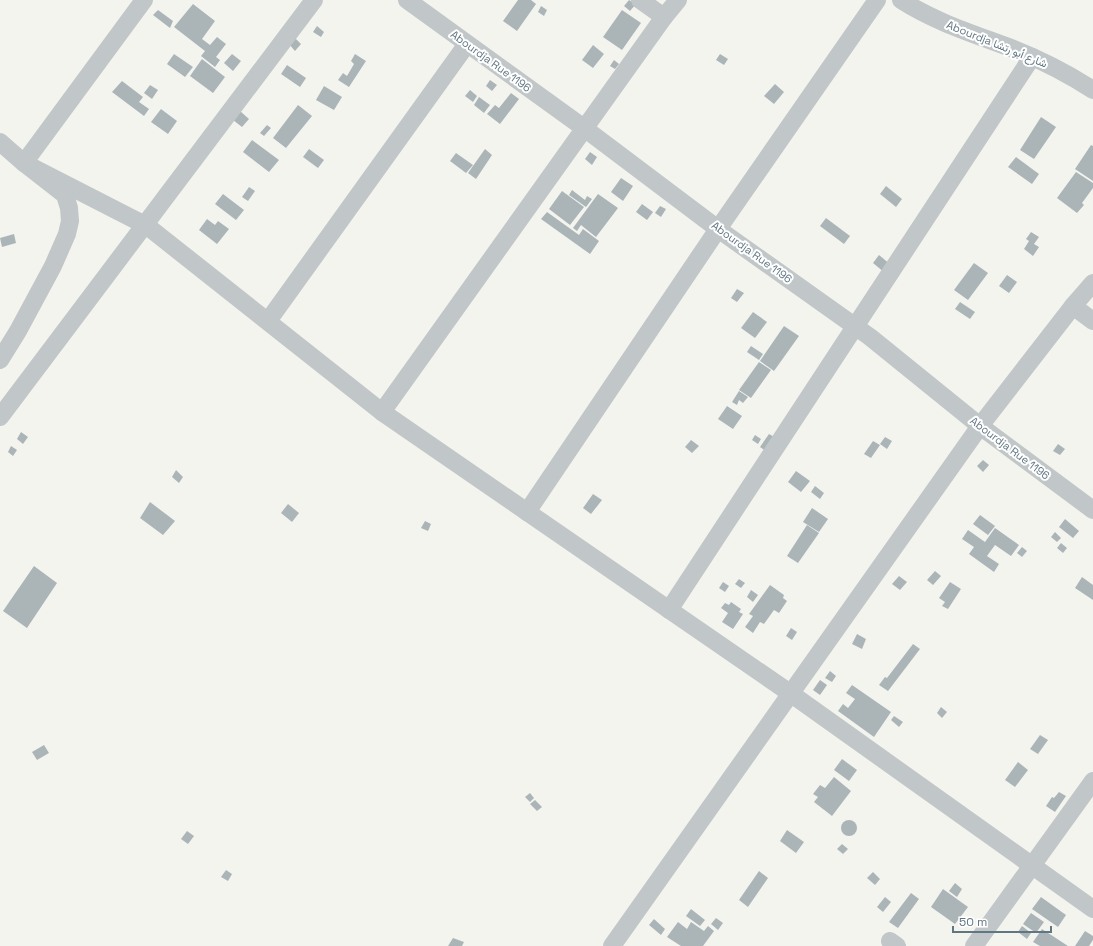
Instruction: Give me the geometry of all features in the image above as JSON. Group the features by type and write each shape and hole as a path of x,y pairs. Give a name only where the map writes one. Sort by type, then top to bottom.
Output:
{"street":[{"path":"0,417 314,0"},
{"name":"Abourdja Rue 1196","path":"407,0 584,128 718,229 855,326 980,426 1093,510"},
{"path":"640,0 664,17"},
{"path":"382,412 584,128 664,17 678,0"},
{"path":"527,512 718,229 877,0"},
{"name":"Abourdja شارع أبو رتشا","path":"901,0 944,23 1032,57 1072,77 1093,90"},
{"path":"24,163 135,3"},
{"path":"268,321 467,44"},
{"path":"669,610 1032,57"},
{"path":"0,142 65,195 69,208 70,221 67,234 54,266 0,360"},
{"path":"24,163 145,225 382,412 790,693 1093,909"},
{"path":"612,946 980,426 1073,306 1093,283"},
{"path":"1073,306 1093,321"},
{"path":"974,946 1093,781"}],"building":[{"path":"518,0 531,0 536,4 517,31 503,21"},
{"path":"629,0 636,4 630,11 624,6"},
{"path":"193,4 215,21 202,39 210,45 217,37 226,44 216,57 220,60 215,67 201,56 205,51 174,27"},
{"path":"541,6 547,10 544,16 538,12"},
{"path":"158,10 173,21 170,28 153,15"},
{"path":"622,10 641,23 622,50 603,37"},
{"path":"317,26 324,32 321,37 313,32"},
{"path":"294,37 301,44 295,51 288,43"},
{"path":"593,45 604,54 593,68 582,60"},
{"path":"174,54 193,67 185,77 167,64"},
{"path":"232,54 241,61 233,71 224,63"},
{"path":"355,54 366,61 349,87 338,80 343,73 347,76 354,64 351,61"},
{"path":"720,54 728,59 724,65 716,60"},
{"path":"202,59 225,77 213,93 190,76"},
{"path":"614,60 619,64 615,69 610,66"},
{"path":"287,65 306,78 300,87 281,74"},
{"path":"490,80 497,85 492,91 486,86"},
{"path":"122,81 143,97 139,102 149,109 144,116 112,92"},
{"path":"775,84 784,92 774,104 764,96"},
{"path":"150,85 158,90 152,99 144,93"},
{"path":"324,86 342,97 334,110 316,100"},
{"path":"470,90 477,96 473,102 465,96"},
{"path":"511,93 519,99 500,124 487,114 495,105 499,108"},
{"path":"479,97 490,105 484,113 474,105"},
{"path":"298,105 312,116 286,148 273,138"},
{"path":"161,109 177,121 168,134 151,122"},
{"path":"240,111 249,119 242,127 233,120"},
{"path":"1041,117 1056,127 1034,159 1020,150"},
{"path":"267,125 271,128 264,136 260,133"},
{"path":"252,140 279,160 269,172 243,152"},
{"path":"1091,145 1093,146 1093,181 1075,169"},
{"path":"309,149 324,160 318,168 303,157"},
{"path":"485,149 492,155 476,179 468,173"},
{"path":"590,152 597,157 592,165 585,159"},
{"path":"456,153 473,165 466,173 450,161"},
{"path":"1016,157 1039,174 1032,184 1008,167"},
{"path":"1076,172 1093,183 1093,188 1082,203 1084,205 1077,213 1057,198"},
{"path":"621,178 633,186 623,201 611,192"},
{"path":"886,186 902,199 896,207 880,194"},
{"path":"249,187 255,191 248,201 242,197"},
{"path":"572,190 585,200 587,196 592,199 586,207 569,195"},
{"path":"562,191 584,207 570,225 549,209"},
{"path":"223,194 244,210 236,220 215,204"},
{"path":"598,194 618,208 596,237 581,225 577,231 573,228"},
{"path":"642,204 653,212 647,220 636,212"},
{"path":"660,206 666,209 661,217 655,213"},
{"path":"547,212 579,235 583,229 599,241 590,254 541,219"},
{"path":"826,218 850,236 844,244 820,226"},
{"path":"207,219 215,225 218,221 229,229 217,244 199,230"},
{"path":"1031,232 1039,237 1034,244 1039,247 1033,256 1024,249 1029,241 1026,239"},
{"path":"14,234 16,243 2,247 0,238"},
{"path":"879,255 891,265 885,273 873,263"},
{"path":"974,263 988,273 968,300 954,290"},
{"path":"1007,275 1017,282 1009,293 999,286"},
{"path":"737,289 744,293 737,302 731,298"},
{"path":"960,302 975,312 970,319 955,309"},
{"path":"753,312 767,322 755,338 741,328"},
{"path":"784,326 799,336 774,371 760,361"},
{"path":"751,346 763,354 759,360 747,352"},
{"path":"759,362 771,370 751,398 739,390"},
{"path":"739,391 748,397 743,403 739,400 737,405 732,402"},
{"path":"727,406 742,416 733,429 718,419"},
{"path":"21,432 28,437 23,444 17,439"},
{"path":"769,434 776,438 767,452 760,447"},
{"path":"755,435 761,439 758,444 752,440"},
{"path":"885,437 892,441 887,449 880,444"},
{"path":"691,440 699,446 692,453 685,447"},
{"path":"873,441 880,445 871,458 864,454"},
{"path":"1058,444 1065,449 1060,455 1053,451"},
{"path":"11,446 17,450 13,456 8,452"},
{"path":"983,460 989,465 983,472 977,466"},
{"path":"176,470 183,477 179,483 172,477"},
{"path":"796,471 810,481 801,492 788,482"},
{"path":"815,486 824,493 820,499 811,492"},
{"path":"593,494 602,500 591,514 583,508"},
{"path":"150,502 175,521 163,535 140,518"},
{"path":"288,504 299,513 292,522 281,513"},
{"path":"812,508 828,519 819,532 803,522"},
{"path":"980,515 995,526 988,535 973,524"},
{"path":"1065,519 1079,531 1073,538 1059,527"},
{"path":"425,521 431,524 428,531 421,528"},
{"path":"807,525 819,533 798,563 787,556"},
{"path":"995,528 1019,545 1011,556 995,545 987,556 999,564 994,572 969,554 974,547 962,539 968,530 985,542"},
{"path":"1055,532 1061,538 1057,542 1051,537"},
{"path":"1061,543 1067,548 1063,553 1057,548"},
{"path":"1022,547 1027,551 1022,557 1017,553"},
{"path":"34,566 57,583 27,628 3,611"},
{"path":"935,571 941,576 933,585 927,580"},
{"path":"899,576 907,582 900,590 892,584"},
{"path":"1082,577 1093,585 1093,600 1075,588"},
{"path":"739,579 745,583 741,588 735,584"},
{"path":"723,582 729,586 725,592 719,588"},
{"path":"950,582 961,589 948,609 942,606 945,602 939,598"},
{"path":"770,585 784,595 783,598 787,601 779,613 774,610 764,624 760,622 753,633 745,627 753,616 749,614"},
{"path":"751,590 758,595 753,602 747,597"},
{"path":"731,602 741,609 739,612 743,614 733,629 722,622 728,613 721,608 725,603 729,605"},
{"path":"791,628 797,632 792,640 786,636"},
{"path":"857,634 866,639 862,649 852,644"},
{"path":"913,644 920,649 888,691 879,685 885,677 887,678"},
{"path":"830,671 836,676 832,682 825,678"},
{"path":"820,680 827,685 820,695 813,690"},
{"path":"852,685 891,712 874,737 838,711 843,704 848,708 855,699 846,693"},
{"path":"941,707 947,712 942,718 937,713"},
{"path":"894,716 903,722 899,727 891,720"},
{"path":"1040,735 1048,740 1038,754 1030,749"},
{"path":"44,745 49,753 37,760 32,752"},
{"path":"842,759 857,770 849,781 834,770"},
{"path":"1018,762 1028,770 1015,787 1005,780"},
{"path":"834,777 851,791 832,816 814,802 818,797 813,794 820,785 825,788"},
{"path":"1059,792 1066,796 1055,812 1046,806 1052,797 1054,798"},
{"path":"530,793 534,798 530,802 525,797"},
{"path":"535,800 542,807 537,811 530,804"},
{"path":"846,820 852,820 857,825 855,834 852,836 846,836 841,831 841,825"},
{"path":"787,830 804,842 796,853 780,841"},
{"path":"187,831 194,836 188,844 181,839"},
{"path":"842,844 848,849 843,854 837,849"},
{"path":"226,870 232,874 228,881 221,877"},
{"path":"759,871 768,878 748,907 739,900"},
{"path":"873,872 880,879 875,885 867,878"},
{"path":"955,883 962,889 957,897 949,891"},
{"path":"943,889 968,907 955,924 931,907"},
{"path":"911,893 919,899 898,928 889,922"},
{"path":"885,897 891,902 883,912 877,907"},
{"path":"1041,897 1066,915 1058,927 1032,909"},
{"path":"691,909 705,920 700,926 686,916"},
{"path":"1031,913 1044,922 1036,933 1023,924"},
{"path":"716,918 723,923 718,930 711,924"},
{"path":"654,919 665,929 661,935 649,925"},
{"path":"678,922 687,929 691,922 704,931 708,926 714,931 703,946 681,946 667,937"},
{"path":"1022,926 1031,933 1027,939 1018,932"},
{"path":"1042,929 1068,946 1040,946 1033,942"},
{"path":"1085,931 1093,936 1093,940 1089,946 1075,946"},
{"path":"453,938 464,942 462,946 448,946"}]}
